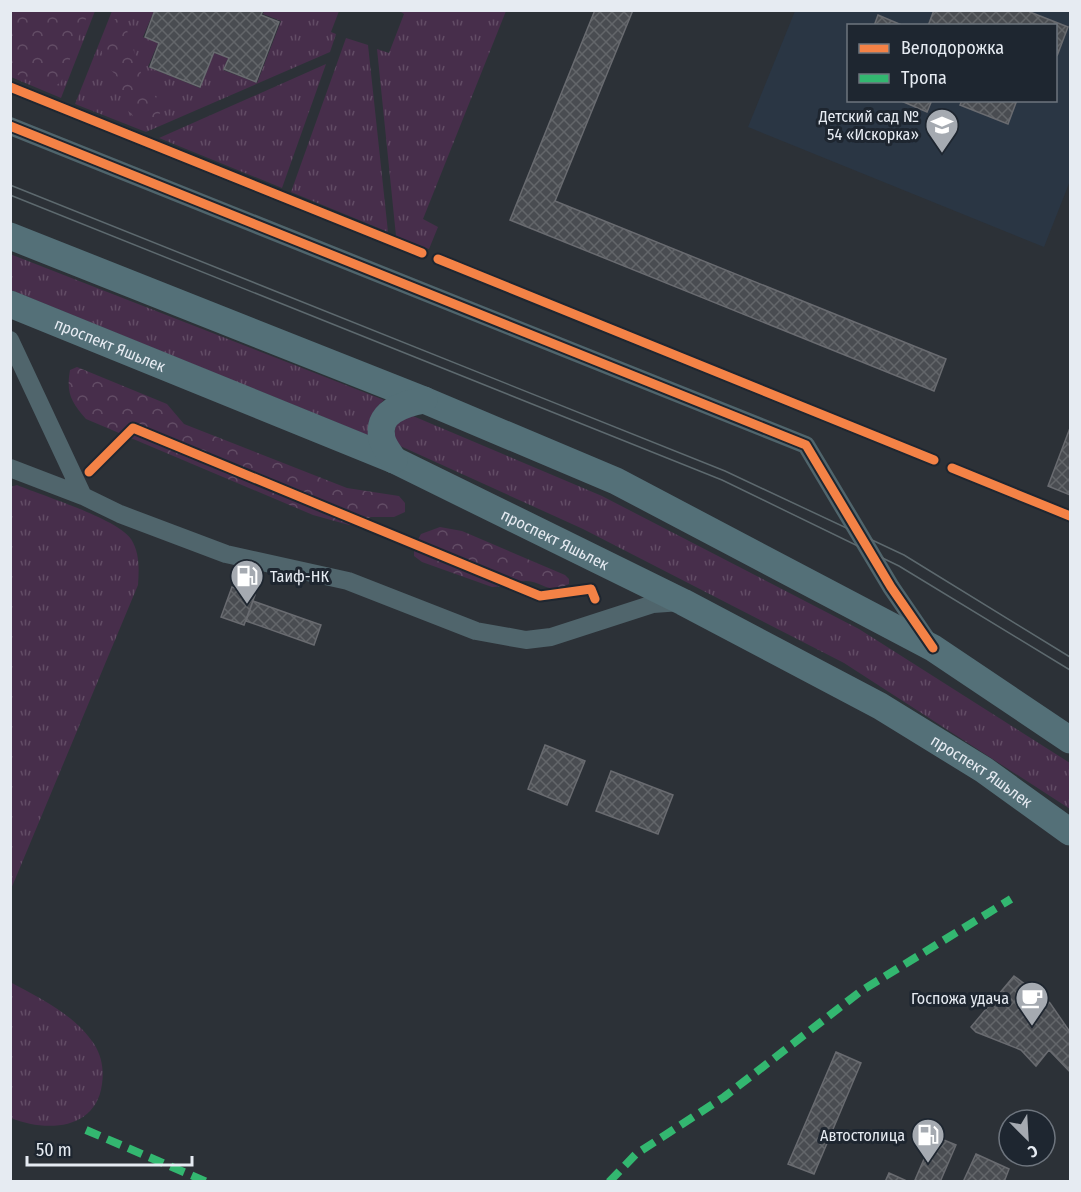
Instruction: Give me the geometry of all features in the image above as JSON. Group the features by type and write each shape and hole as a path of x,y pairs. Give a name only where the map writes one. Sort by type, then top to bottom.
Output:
{"main road":[{"path":"10,236 424,400 616,482 933,648 1071,740"},
{"name":"проспект Яшьлек","path":"10,304 394,460 683,602 880,706 984,770 1069,830"},
{"path":"394,460 382,441 381,429 387,414 404,404 424,400"}],"street":[{"path":"10,126 806,445 891,587 933,648"},
{"path":"10,339 82,496"},
{"path":"10,468 82,496 120,514 226,554 348,581 476,631 526,640 551,637 653,604 683,602"}],"shaded area":[{"name":"Детский сад № 54 «Искорка»","path":"795,11 1070,11 1070,181 1044,247 748,127"}],"green space":[{"path":"10,11 95,11 61,98 11,77"},
{"path":"10,11 89,11 61,82 53,87 44,86 11,72"},
{"path":"112,11 154,11 143,37 158,43 148,67 200,88 214,53 228,58 223,70 257,83 281,21 263,14 264,11 339,11 331,32 336,34 330,52 146,132 75,104"},
{"path":"506,11 423,219 438,227 429,249 396,236 377,49 389,53 404,14 401,12"},
{"path":"114,19 120,19 125,24 141,73 159,103 160,115 151,120 141,121 129,112 119,80 103,57 103,39"},
{"path":"346,38 368,45 388,232 291,192"},
{"path":"326,64 282,188 159,138"},
{"path":"10,254 384,400 372,416 370,436 11,290"},
{"path":"77,367 167,404 184,424 347,488 399,496 405,503 405,512 394,517 371,517 349,525 313,515 86,419 73,402 69,391 70,370"},
{"path":"413,416 602,496 859,629 1070,763 1070,809 844,663 583,529 398,445 394,438 396,422"},
{"path":"17,485 78,508 123,531 131,539 136,550 139,573 138,585 11,889 10,487"},
{"path":"440,527 462,531 565,575 569,579 569,584 550,588 526,581 492,587 422,562 414,556 414,547 421,534"},
{"path":"10,982 67,1016 77,1024 97,1049 102,1064 102,1084 98,1100 80,1119 53,1126 11,1118"}],"building":[{"path":"155,10 263,10 261,15 279,22 256,82 224,69 229,58 214,52 200,87 150,67 159,43 145,37"},
{"path":"595,10 633,10 555,201 946,359 934,391 510,220"},
{"path":"934,10 1031,10 1030,12 1068,27 1057,56 1057,24 929,24"},
{"path":"878,15 899,24 875,24"},
{"path":"904,102 931,102 927,112"},
{"path":"961,102 1016,102 1008,124 960,105"},
{"path":"1070,428 1070,495 1048,486"},
{"path":"232,587 255,595 244,625 221,617"},
{"path":"253,601 321,625 314,645 246,621"},
{"path":"545,745 585,761 567,805 528,789"},
{"path":"611,771 673,795 658,834 596,811"},
{"path":"1014,976 1050,1003 1070,1032 1070,1072 1049,1050 1036,1066 1021,1050 976,1032 971,1027"},
{"path":"836,1052 861,1063 814,1174 788,1164"},
{"path":"934,1136 956,1145 940,1182 918,1182 915,1180"},
{"path":"976,1154 997,1164 997,1168 1009,1169 1004,1182 963,1182"},
{"path":"889,1173 909,1182 885,1182"}],"tram line":[{"path":"10,185 725,471 904,555 1070,657"},
{"path":"10,195 722,480 899,566 1070,670"}],"marked path":[{"path":"609,1182 636,1154 724,1097 861,991 1011,899"},
{"path":"86,1130 207,1182"}],"cycle path":[{"path":"10,87 422,253"},
{"path":"10,126 806,445 891,587 933,648"},
{"path":"438,259 934,460"},
{"path":"89,472 133,428 540,596 591,589 595,599"},
{"path":"952,468 1070,516"}],"place":[{"name":"Детский сад № 54 «Искорка»","path":"942,154"},
{"name":"Таиф-НК","path":"247,605"},
{"name":"Госпожа удача","path":"1032,1027"},
{"name":"Автостолица","path":"928,1164"}]}
